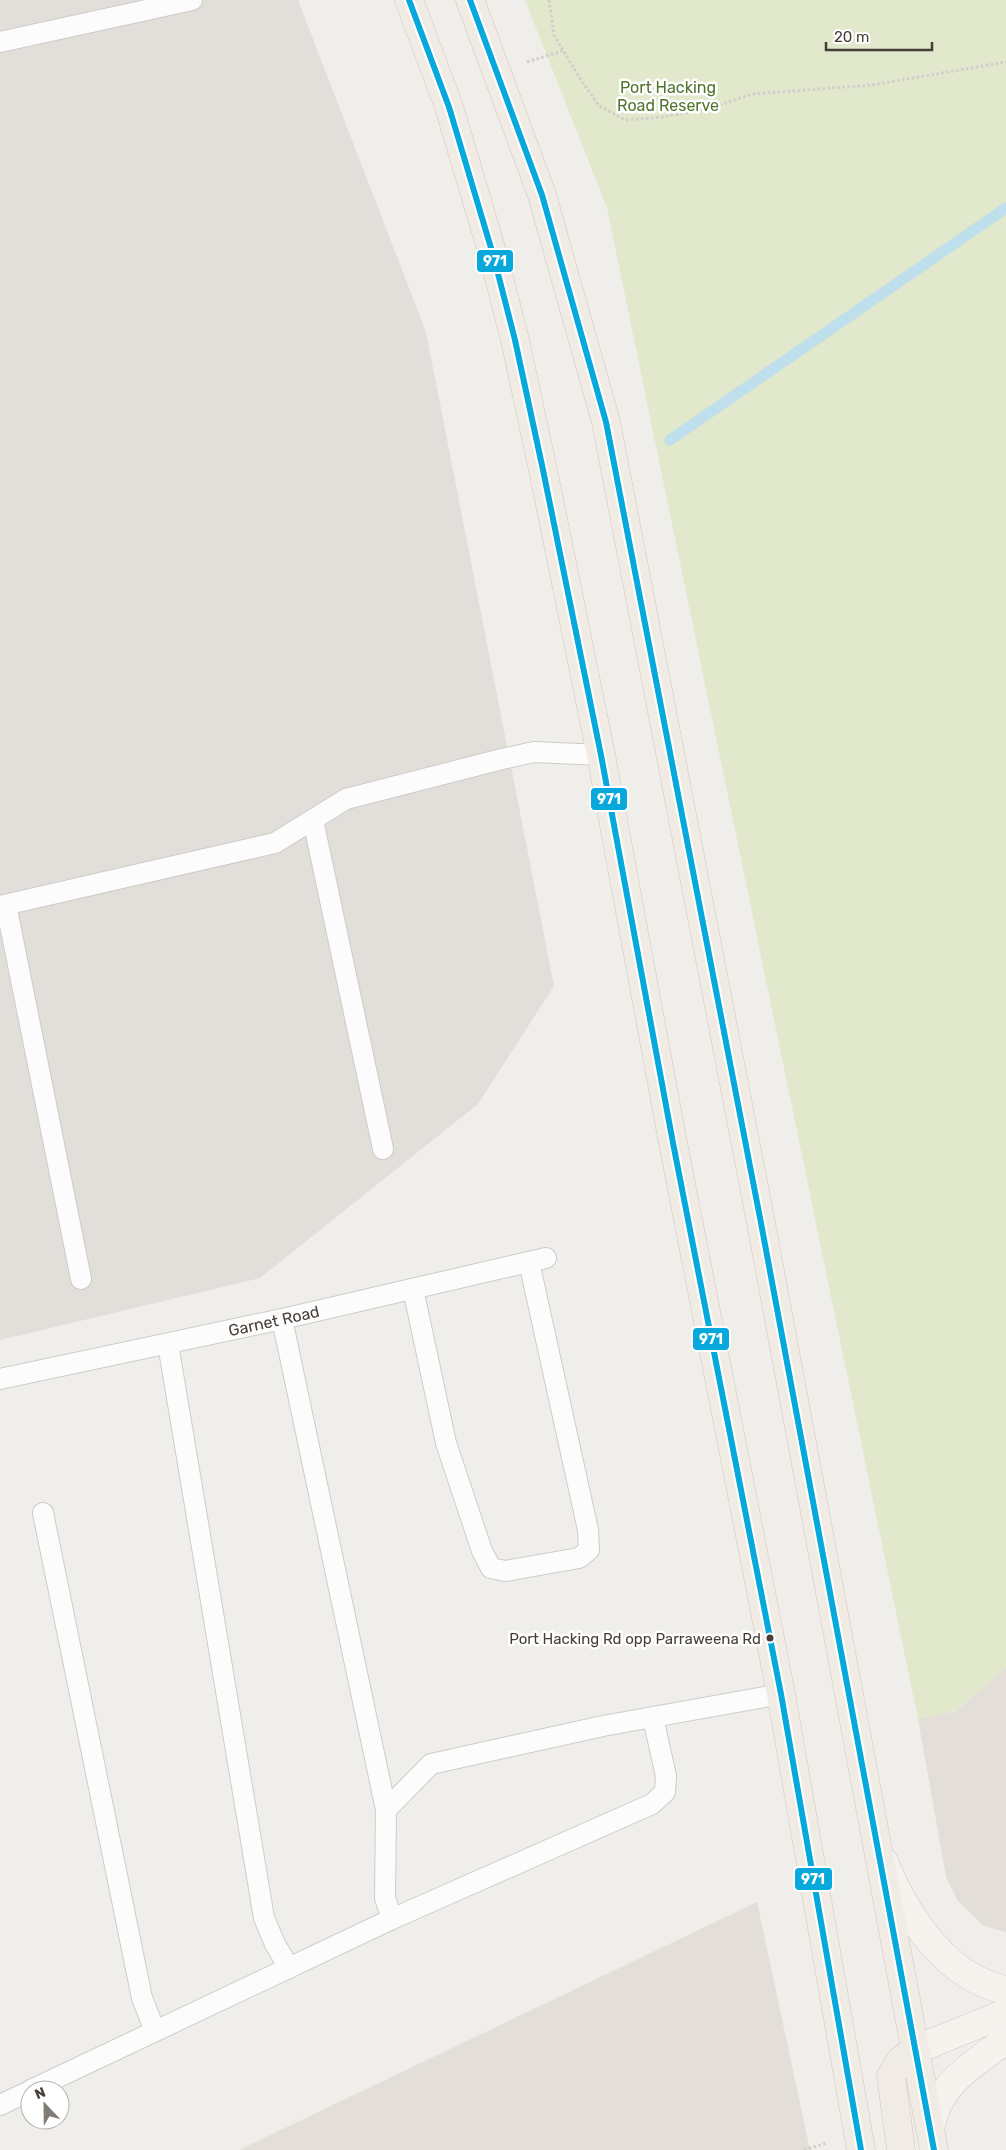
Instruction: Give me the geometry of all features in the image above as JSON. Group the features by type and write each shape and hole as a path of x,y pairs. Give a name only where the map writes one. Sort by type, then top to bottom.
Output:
{"main road":[{"path":"409,0 450,107 516,340 601,755 673,1143 780,1694 861,2150"},
{"path":"470,0 542,195 606,422 759,1213 874,1840 932,2140"},
{"path":"901,2150 891,2076 900,2061 915,2050"}],"street":[{"path":"874,1840 902,1898 930,1942 944,1957 977,1980 1006,1990"},
{"path":"915,2050 1006,2013"},
{"path":"932,2140 937,2104 950,2083 1006,2040"}],"lane":[{"path":"0,42 192,0"},
{"path":"81,1279 3,906 275,844 346,799 502,759 534,752 601,755"},
{"path":"313,820 383,1149"},
{"name":"Garnet Road","path":"0,1379 282,1319 538,1260 588,1530 589,1550 579,1558 505,1571 491,1568 482,1551 446,1443 413,1289"},
{"path":"282,1319 386,1810 385,1898 392,1919"},
{"path":"168,1344 264,1918 275,1944 289,1968"},
{"path":"44,1513 142,1998 155,2032"},
{"path":"386,1810 431,1764 604,1726 780,1694"},
{"path":"52,2080 392,1919 652,1804 665,1792 666,1776 653,1718"},
{"path":"0,2105 20,2095"}],"path":[{"path":"549,0 554,35 565,50 581,80 599,106 625,120 664,116 714,107 752,94 872,85 986,67 1006,62"},
{"path":"498,72 565,50"}],"shaded area":[{"path":"0,0 298,0 426,332 554,986 478,1104 260,1278 0,1340"},
{"path":"1006,1668 1006,1932 984,1926 958,1901 946,1877 918,1719 956,1711"},
{"path":"757,1902 810,2150 239,2150"}],"green space":[{"name":"Port Hacking Road Reserve","path":"525,0 1006,0 1006,1668 956,1711 918,1719 607,208"}],"waterway":[{"path":"670,440 1006,208"}],"transit line":[{"name":"971","path":"409,0 449,107 494,258 515,340 543,470 601,755 673,1143 781,1694 861,2150"},
{"name":"971","path":"470,0 542,195 606,422 761,1223 934,2150"}],"place":[{"name":"Port Hacking Rd opp Parraweena Rd","path":"770,1638"}]}
